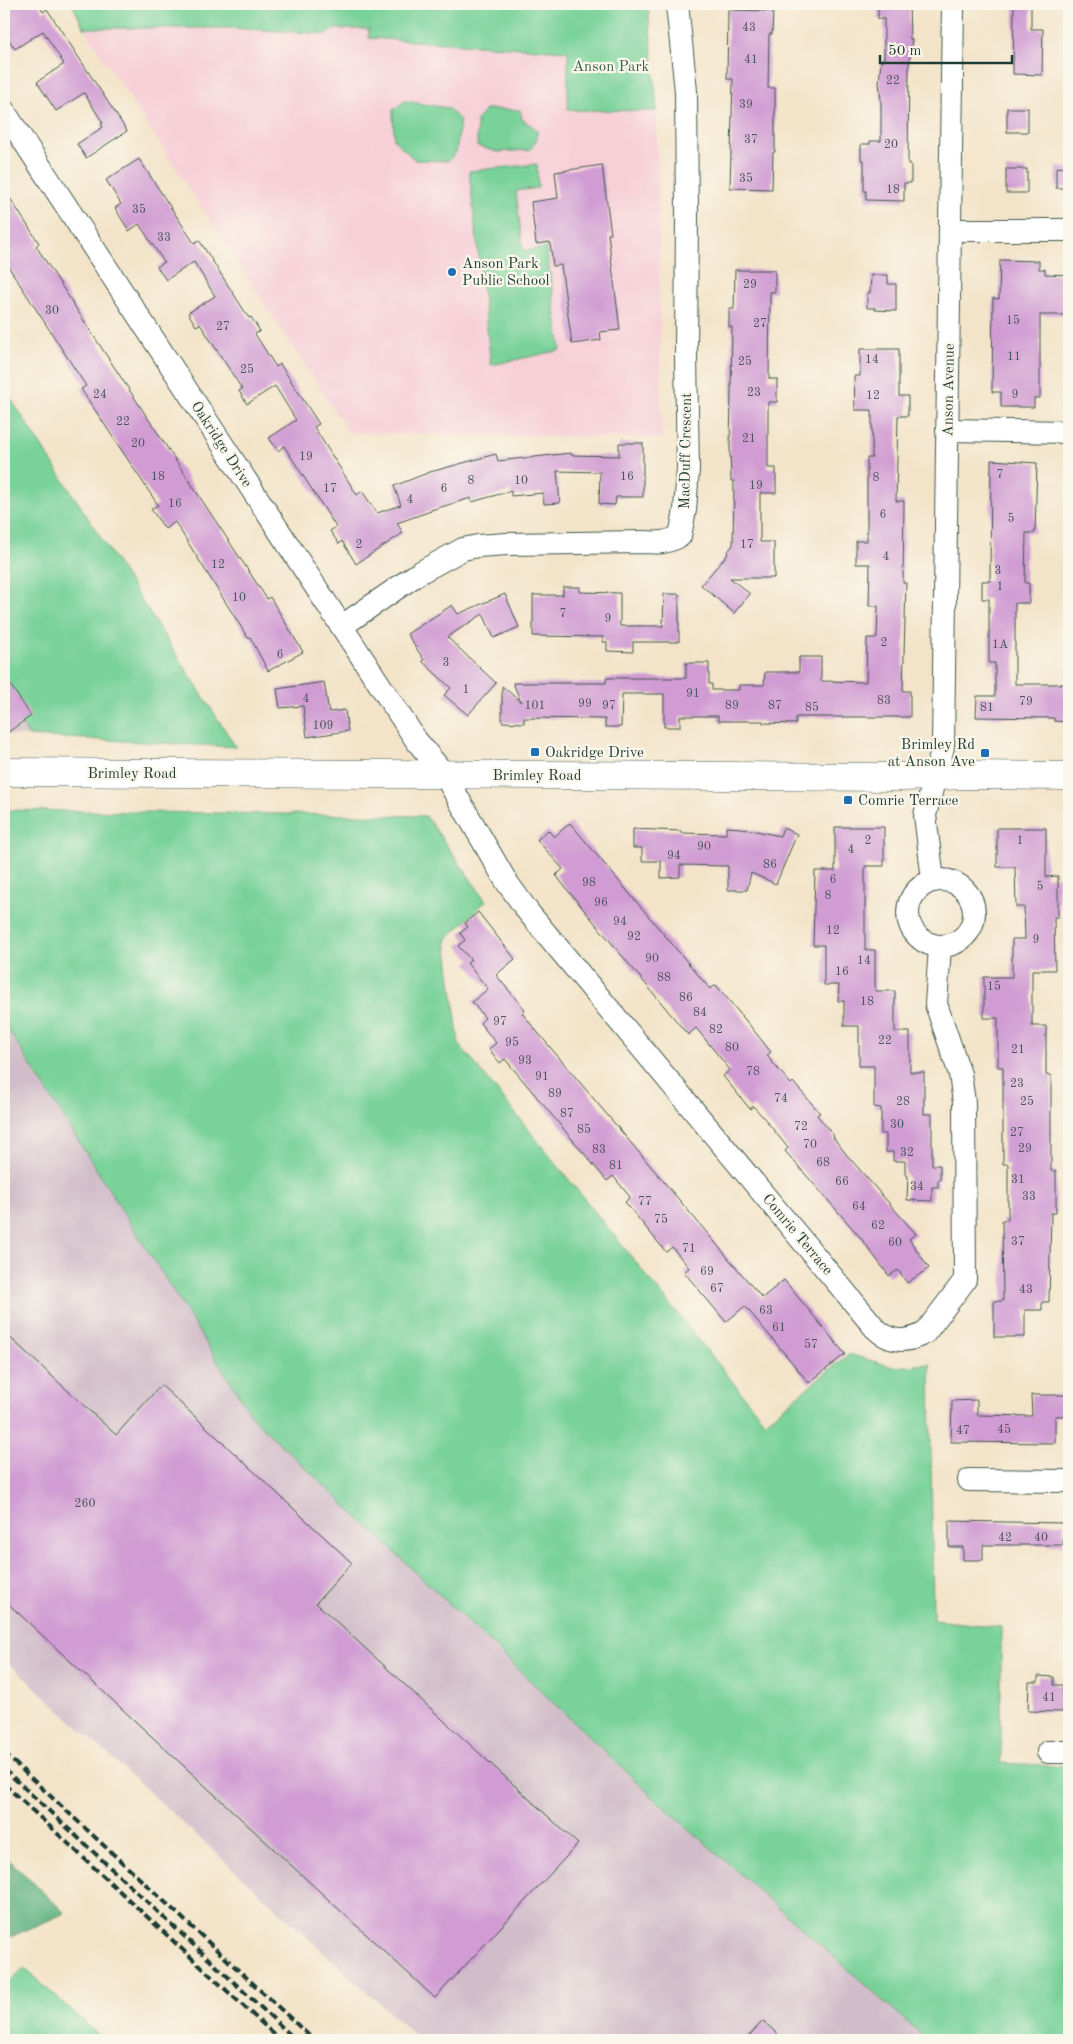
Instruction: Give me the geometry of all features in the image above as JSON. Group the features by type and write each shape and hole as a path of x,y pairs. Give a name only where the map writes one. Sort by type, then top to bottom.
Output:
{"main road":[{"name":"Brimley Road","path":"4,772 1069,776"}],"street":[{"name":"MacDuff Crescent","path":"342,626 425,570 463,549 507,544 658,543 670,542 680,536 685,510 688,469 686,357 687,197 686,92 677,4"},
{"name":"Anson Avenue","path":"935,776 943,748 954,4"},
{"name":"Oakridge Drive","path":"4,110 416,740 444,774"},
{"path":"951,230 1069,230"},
{"path":"947,430 1069,432"},
{"name":"Comrie Terrace","path":"444,774 506,881 529,913 875,1328 887,1337 902,1341 925,1334 965,1280 964,1102 960,1074 936,1004 940,947"},
{"path":"933,880 925,815 935,776"},
{"path":"933,880 945,880 957,884 967,892 972,903 974,915 971,927 964,938 953,944 940,947 928,944 918,938 911,928 907,917 908,905 913,894 922,885 933,880"},
{"path":"969,1480 1069,1481"}],"shaded area":[{"name":"Anson Park Public School","path":"84,28 569,30 568,110 657,111 662,438 349,433"},
{"path":"4,695 29,736 4,735"},
{"path":"4,1023 254,1419 653,1797 928,2040 420,2040 4,1659"}],"green space":[{"name":"Anson Park","path":"72,4 648,4 657,111 568,110 568,51 369,38 369,29 334,29 326,34 233,28 84,28"},
{"path":"405,101 448,108 460,120 456,153 448,161 415,160 394,140 393,110"},
{"path":"486,109 520,110 522,119 537,130 537,139 530,150 497,152 477,146 477,120"},
{"path":"537,164 538,188 516,191 523,251 546,248 561,350 491,365 469,171"},
{"path":"4,388 236,747 29,736 4,695"},
{"path":"4,810 426,816 486,901 446,940 459,1044 765,1422 849,1354 893,1367 930,1364 933,1620 1001,1627 1001,1763 1069,1767 1069,2040 928,2040 653,1797 254,1419 4,1023"},
{"path":"4,1855 65,1913 4,1940"},
{"path":"24,1968 104,2040 4,2040 4,1987"}],"building":[{"path":"4,4 38,4 43,12 47,9 127,131 86,158 77,144 103,127 101,124 103,123 84,93 56,111 37,82 64,64 43,31 15,49 6,35 9,34 4,26"},
{"path":"878,4 909,4 910,39 912,39 909,63 908,164 911,164 911,183 904,183 904,201 866,200 866,191 864,191 864,160 861,160 861,144 870,144 870,141 881,141 879,83 881,61 884,61 884,19 878,19"},
{"path":"1014,4 1031,4 1031,29 1043,29 1042,75 1013,74"},
{"path":"728,10 773,11 772,34 769,34 768,88 775,88 775,152 773,152 772,189 730,188 733,79 727,79"},
{"path":"1007,108 1028,108 1028,132 1007,132"},
{"path":"139,159 194,243 199,240 249,318 251,317 260,331 255,334 276,367 280,364 319,424 314,427 357,495 362,491 377,513 401,505 394,486 430,472 496,454 498,461 571,453 571,455 619,456 619,443 643,443 643,497 616,497 615,505 599,504 600,472 557,471 560,503 544,504 543,493 511,496 511,491 472,502 471,498 397,523 403,533 356,564 342,541 339,544 330,531 336,527 284,446 278,451 269,438 296,420 275,386 247,404 239,391 242,389 200,324 196,326 188,313 215,296 194,262 166,280 157,267 164,262 139,224 129,231 115,208 121,204 106,180"},
{"path":"602,165 611,234 608,234 620,330 600,332 601,340 572,344 561,265 553,266 550,242 536,244 531,202 558,198 555,172"},
{"path":"1056,167 1069,168 1069,188 1056,188"},
{"path":"1006,169 1027,169 1027,193 1006,193"},
{"path":"4,189 39,243 36,246 97,341 267,599 270,597 303,652 268,671 250,637 248,638 175,522 165,529 151,509 158,505 81,389 86,386 4,260"},
{"path":"1000,260 1039,261 1039,269 1045,269 1045,274 1069,275 1069,315 1040,315 1040,398 1034,398 1034,407 1001,407 1001,392 992,392 993,298 999,299"},
{"path":"735,270 775,270 775,292 770,292 769,379 777,379 777,402 768,402 768,468 776,468 776,493 760,493 760,542 774,542 774,578 730,578 750,594 734,613 701,585 728,554 733,545 734,481 731,481 730,450 732,327 729,327 729,309 734,309"},
{"path":"871,275 888,275 888,284 896,284 896,311 867,308 867,293 870,293"},
{"path":"860,349 899,349 899,396 908,396 908,416 898,416 896,501 904,501 903,583 906,583 903,691 910,691 910,717 796,717 796,724 763,723 763,721 718,721 718,716 680,716 680,727 664,727 664,694 622,694 621,727 605,727 605,719 524,718 524,723 502,722 502,686 521,702 513,683 606,683 606,678 686,678 686,663 709,663 709,684 712,684 712,690 739,690 739,685 764,685 765,672 799,672 799,657 821,657 821,681 866,682 867,638 877,638 878,606 869,606 870,564 856,564 856,541 867,541 867,458 872,458 872,410 855,410 854,376 860,376"},
{"path":"991,460 1037,463 1035,533 1026,533 1025,583 1029,583 1029,603 1015,603 1015,684 1069,684 1069,722 1054,721 1054,718 976,717 977,696 995,696 995,663 989,663 989,599 982,599 982,581 990,581"},
{"path":"563,587 580,587 580,592 620,593 620,626 663,626 664,594 679,594 679,642 633,642 633,652 607,651 607,642 603,642 603,637 533,636 533,595 563,595"},
{"path":"505,594 519,627 494,638 483,614 447,637 496,683 468,715 444,695 451,688 422,661 424,660 407,634 452,605 458,614"},
{"path":"4,675 31,716 4,735"},
{"path":"324,682 329,712 345,710 348,731 307,737 303,706 280,708 277,689"},
{"path":"570,823 710,989 716,985 747,1022 771,1052 767,1055 772,1062 791,1084 793,1082 820,1113 817,1115 846,1154 916,1234 909,1239 929,1268 907,1283 898,1270 889,1276 860,1237 785,1151 788,1148 764,1118 753,1106 750,1109 723,1076 730,1070 696,1028 688,1035 565,887 556,875 563,869 537,840 548,830 554,837"},
{"path":"726,827 742,828 780,836 783,828 797,834 776,884 751,873 747,890 728,890 728,866 680,865 680,877 661,878 661,861 642,861 642,848 633,848 633,829 726,834"},
{"path":"835,827 884,827 884,866 865,866 865,950 875,950 875,991 895,991 895,1032 910,1032 910,1072 924,1072 924,1114 932,1114 932,1165 940,1165 940,1180 938,1180 938,1187 932,1187 932,1201 907,1200 908,1176 905,1174 905,1161 893,1161 893,1152 886,1152 886,1134 881,1134 881,1108 874,1107 874,1066 859,1066 859,1026 844,1026 844,1001 838,1001 839,985 824,985 824,945 813,945 815,871 835,871"},
{"path":"997,828 1046,828 1046,877 1058,876 1058,917 1054,917 1055,970 1032,970 1032,1026 1046,1026 1046,1075 1051,1075 1051,1171 1056,1171 1056,1213 1051,1213 1049,1302 1042,1302 1042,1310 1025,1310 1025,1337 994,1337 994,1301 1003,1301 1002,1220 1008,1220 1008,1164 1003,1164 1003,1067 998,1067 998,1018 984,1018 984,977 1012,977 1012,939 1025,939 1024,907 1016,907 1015,867 997,867"},
{"path":"478,912 515,959 496,975 525,1010 522,1013 539,1034 762,1298 784,1280 845,1354 809,1383 745,1306 726,1322 684,1272 689,1268 672,1247 666,1252 625,1202 630,1197 613,1176 607,1181 505,1059 500,1063 489,1049 496,1043 480,1023 485,1018 472,1002 488,989 467,963 471,960 458,946 465,940 460,933 468,927 465,923"},
{"path":"4,1332 116,1435 161,1385 352,1563 316,1603 578,1844 435,1998 4,1600"},
{"path":"1031,1395 1069,1395 1069,1416 1055,1416 1055,1443 951,1442 952,1401 977,1400 977,1415 1032,1416"},
{"path":"949,1521 1064,1523 1063,1545 983,1545 983,1560 963,1560 963,1547 949,1547"},
{"path":"1038,1676 1054,1677 1054,1685 1063,1685 1063,1712 1028,1711 1029,1682 1038,1682"},
{"path":"763,2021 784,2040 745,2040"}],"railway":[{"path":"4,1753 314,2040"},
{"path":"4,1769 296,2040"},
{"path":"4,1784 280,2040"}],"place":[{"name":"Anson Park Public School","path":"452,272"},
{"name":"Oakridge Drive","path":"535,752"},
{"name":"Brimley Rd at Anson Ave","path":"985,753"},
{"name":"Comrie Terrace","path":"848,800"}]}
